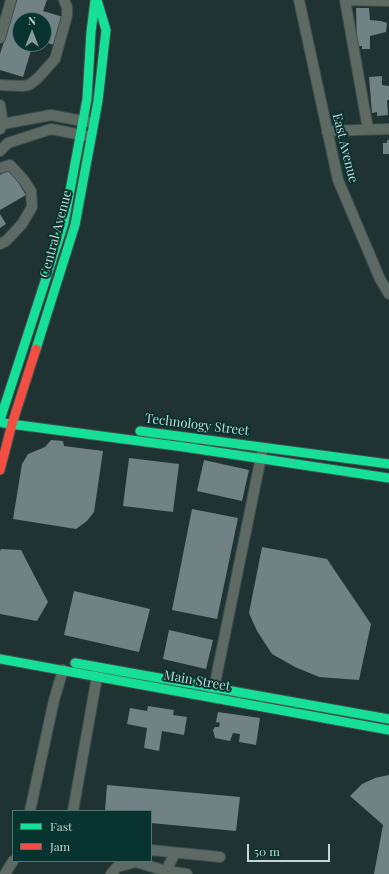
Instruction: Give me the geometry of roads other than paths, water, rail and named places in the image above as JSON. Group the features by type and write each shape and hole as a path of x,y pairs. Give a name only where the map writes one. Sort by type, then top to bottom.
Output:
{"main road":[{"name":"Central Avenue","path":"1,419 64,223 87,99 91,32 96,0"},
{"name":"Central Avenue","path":"0,470 17,419 75,225 98,101 106,30 96,0"},
{"path":"1,419 17,419 135,440 389,478"},
{"name":"Technology Street","path":"135,440 133,430 263,446 389,464"},
{"name":"Main Street","path":"0,659 63,670 98,672 215,687 389,719"},
{"name":"Main Street","path":"69,662 98,672 212,697 389,730"}],"street":[{"path":"0,38 12,0"},
{"path":"0,85 29,85 41,75 55,59 67,16 67,7 64,0"},
{"name":"East Avenue","path":"299,0 338,180 380,279 389,294"},
{"path":"368,129 345,0 389,1"},
{"path":"0,105 1,126 51,115 94,124"},
{"path":"55,130 56,116"},
{"path":"0,152 4,141 51,129 91,137"},
{"path":"327,131 389,129"},
{"path":"0,168 10,165 23,179 31,191 32,207 22,224 6,241 0,244"},
{"path":"212,697 263,446"},
{"path":"30,810 54,700 63,670"},
{"path":"73,810 98,672"},
{"path":"152,850 220,857"},
{"path":"166,871 175,853"},
{"path":"6,874 12,862"},
{"path":"111,874 117,867 136,862 166,871 187,874"}]}
